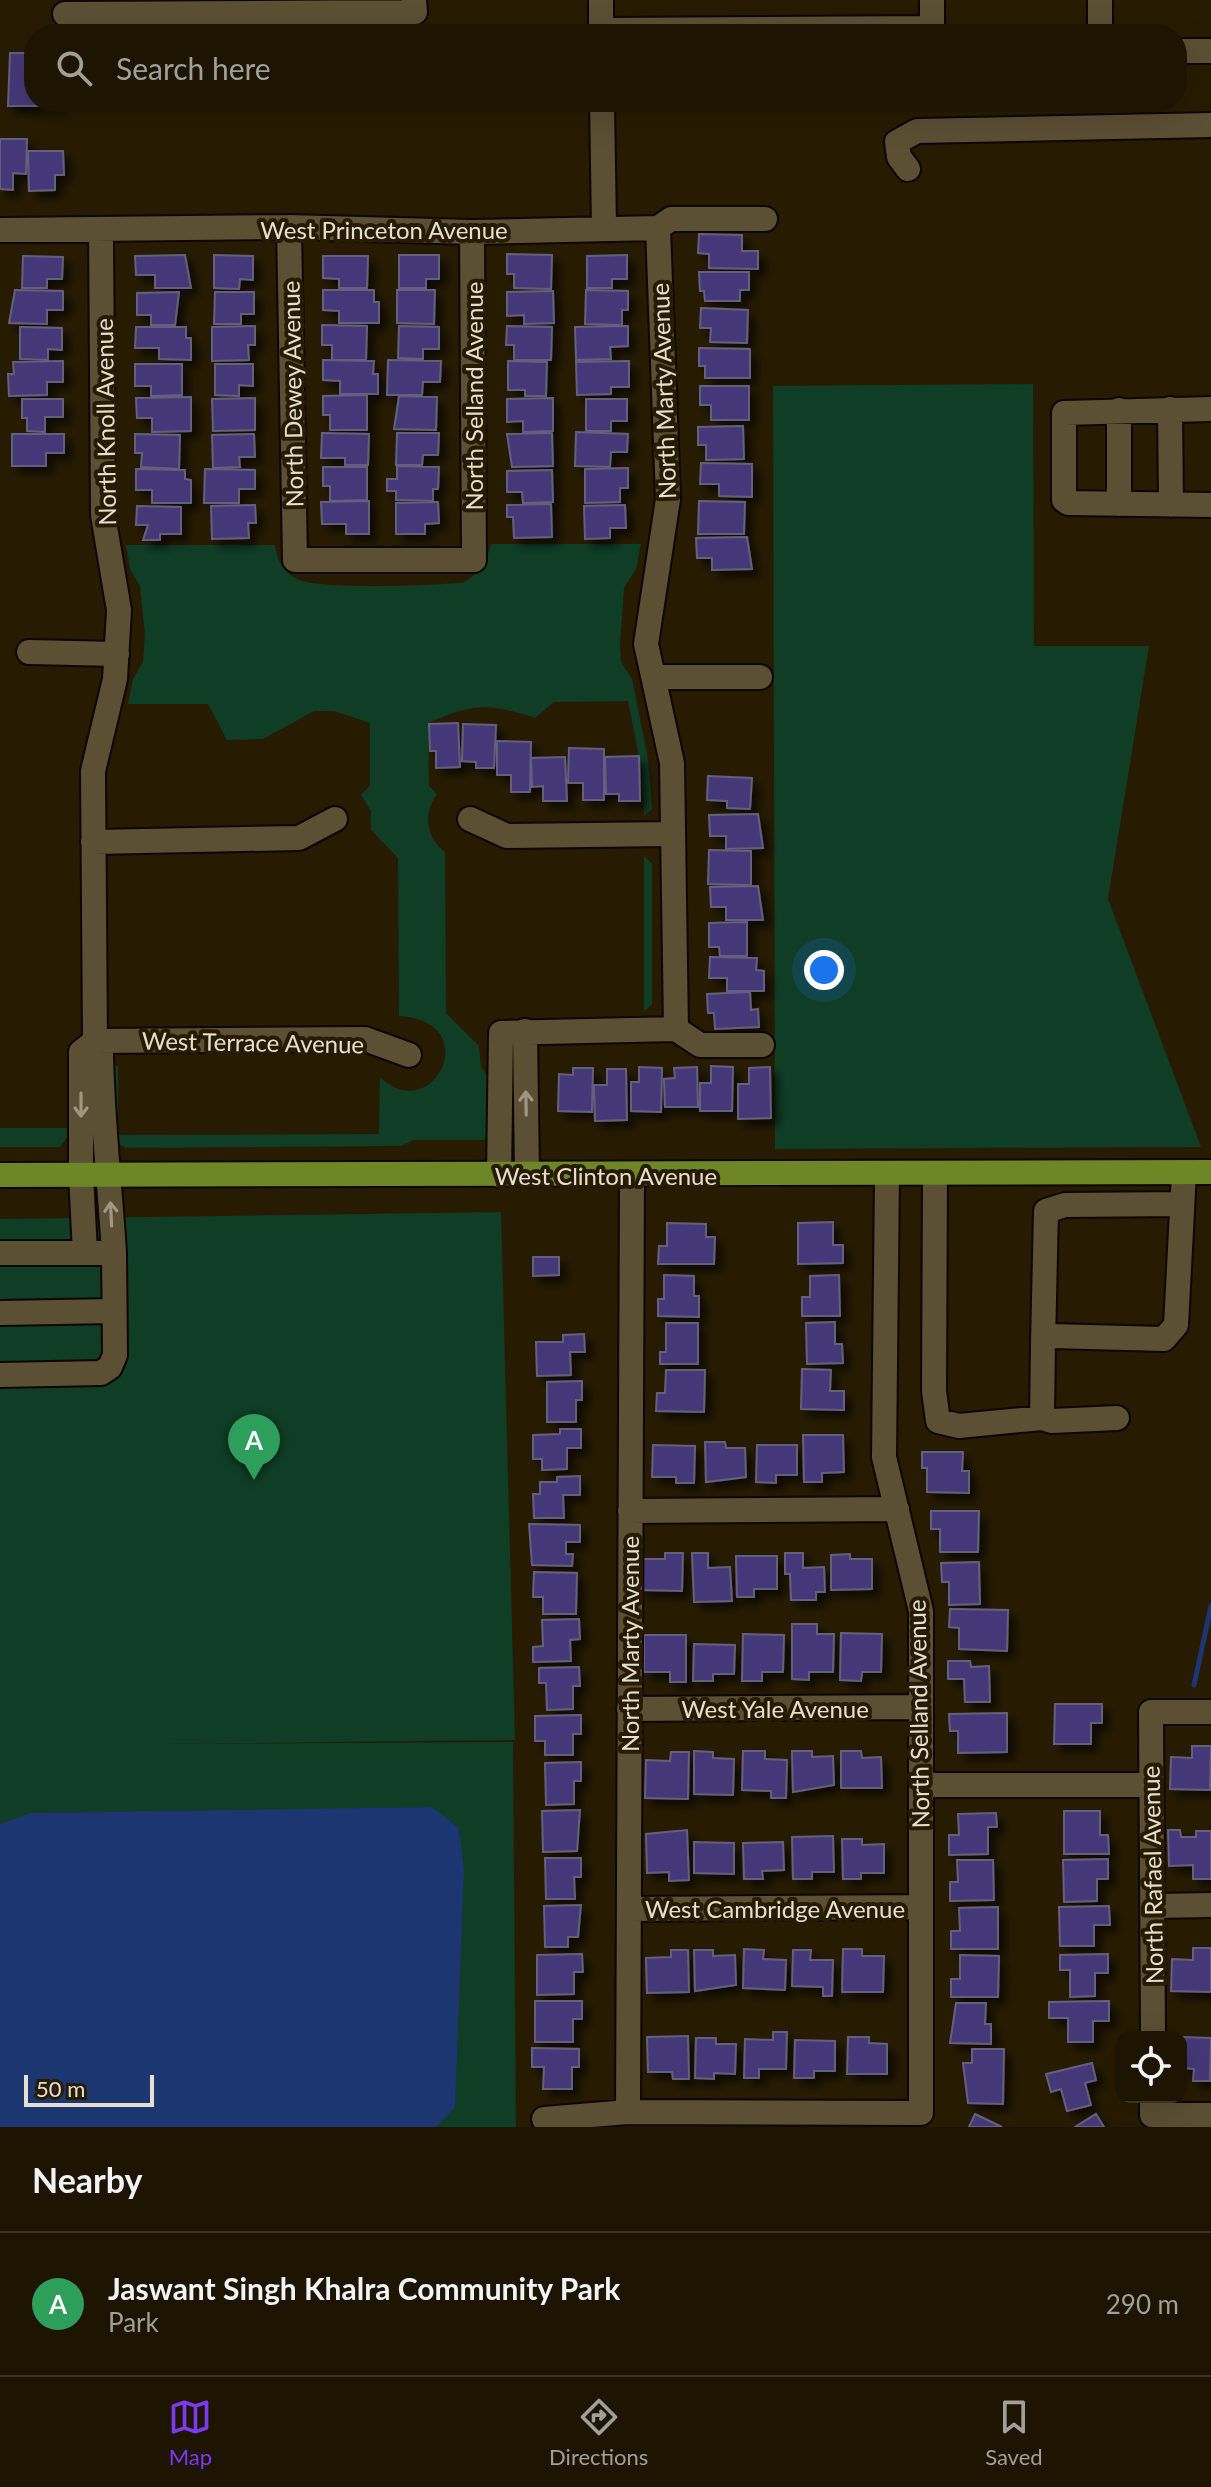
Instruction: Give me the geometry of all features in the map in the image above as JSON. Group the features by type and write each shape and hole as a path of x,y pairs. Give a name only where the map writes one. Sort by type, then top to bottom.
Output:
{"main road":[{"name":"West Clinton Avenue","path":"0,1175 887,1176 1211,1172"}],"street":[{"path":"601,0 601,24"},
{"path":"932,0 932,24"},
{"path":"1100,0 1100,24"},
{"path":"65,14 129,7 289,12 414,6"},
{"path":"1187,51 1211,51"},
{"path":"602,112 604,228"},
{"path":"908,169 899,157 897,142 917,131 1211,125"},
{"name":"West Princeton Avenue","path":"0,230 289,227 472,232 658,228 671,219 765,219"},
{"name":"North Dewey Avenue","path":"289,227 295,560 474,560"},
{"name":"North Marty Avenue","path":"658,228 668,499 646,644 656,677 672,763 676,1029"},
{"name":"North Knoll Avenue","path":"0,1375 101,1373 110,1367 115,1355 109,1174 103,1141 101,1052 95,1041 93,771 115,679 119,610 103,515 101,230"},
{"name":"North Selland Avenue","path":"472,232 474,560"},
{"path":"1170,409 1171,505"},
{"path":"1211,409 1064,413 1064,500 1068,503 1211,505"},
{"path":"1119,410 1119,504"},
{"path":"29,652 117,654"},
{"path":"656,677 760,677"},
{"path":"93,842 299,838 335,819"},
{"path":"470,819 507,836 672,834"},
{"path":"513,1032 676,1029 700,1045 762,1045"},
{"path":"499,1175 513,1032"},
{"path":"513,1032 527,1175"},
{"name":"West Terrace Avenue","path":"95,1041 365,1039 409,1055"},
{"name":"North Knoll Avenue","path":"81,1175 81,1052 95,1041"},
{"path":"1043,1344 1051,1336 1164,1339 1176,1325 1184,1173"},
{"path":"81,1175 85,1252"},
{"path":"935,1175 934,1391 938,1421 959,1426 1042,1418 1052,1421 1117,1418"},
{"name":"North Marty Avenue","path":"628,2112 632,1176"},
{"name":"North Selland Avenue","path":"628,2112 921,2113 921,1611 884,1457 887,1176"},
{"path":"1042,1418 1046,1211 1065,1205 1182,1204"},
{"path":"0,1253 114,1253"},
{"path":"0,1313 114,1311"},
{"path":"630,1511 897,1509"},
{"name":"West Yale Avenue","path":"629,1709 921,1707"},
{"name":"North Rafael Avenue","path":"1153,2031 1151,1712 1211,1712"},
{"path":"921,1785 1150,1785"},
{"path":"1154,1906 1211,1905"},
{"name":"West Cambridge Avenue","path":"629,1909 921,1907"},
{"path":"1152,2106 1211,2115"},
{"path":"544,2119 628,2112"}],"green space":[{"path":"1033,384 1034,646 1149,646 1108,899 1201,1147 775,1149 773,386"},
{"path":"491,544 641,544 636,569 624,588 620,644 621,662 632,679 648,759 652,809 644,816 642,771 628,701 554,702 535,718 481,707 428,723 429,786 437,794 428,824 433,839 445,852 446,1013 479,1046 481,1066 492,1083 494,1125 484,1140 414,1140 401,1146 126,1148 112,1139 110,1064 118,1066 118,1135 379,1134 380,1077 399,1089 417,1090 432,1081 442,1068 445,1051 440,1035 426,1022 399,1016 398,858 371,830 371,811 361,795 370,786 370,723 334,711 314,711 263,739 227,740 208,704 128,704 133,679 143,662 145,636 140,586 130,569 126,545 275,545 282,565 297,579 328,585 379,586 465,582 484,567"},
{"path":"644,856 652,864 652,1004 644,1012"},
{"path":"0,1128 68,1128 68,1136 60,1147 0,1147"},
{"path":"501,1212 515,1740 158,1744 513,1742 516,2127 0,2127 0,1219"}],"water":[{"path":"432,1807 459,1828 464,1870 455,2107 436,2127 0,2127 0,1824 31,1813"}],"building":[{"path":"10,53 24,53 24,106 8,106"},
{"path":"0,139 27,139 26,174 13,173 13,190 0,189"},
{"path":"28,151 63,151 64,175 55,175 55,190 29,191"},
{"path":"699,234 742,235 742,251 758,251 758,269 709,268 709,254 698,253"},
{"path":"507,254 552,255 551,289 514,288 514,274 507,274"},
{"path":"185,255 191,288 155,288 155,275 136,275 135,256"},
{"path":"214,255 253,256 253,280 240,279 239,289 214,288"},
{"path":"399,255 439,255 439,279 426,279 426,288 399,288"},
{"path":"627,255 627,279 612,279 612,288 587,288 587,256"},
{"path":"23,256 63,257 62,279 47,279 47,288 22,288"},
{"path":"323,256 368,256 367,288 339,288 339,279 323,278"},
{"path":"699,272 749,272 749,290 740,290 740,301 705,301 704,291 700,291"},
{"path":"15,290 63,291 63,310 47,310 47,324 9,323"},
{"path":"323,290 374,290 374,302 379,302 379,323 339,323 339,311 323,310"},
{"path":"397,290 435,290 434,324 397,323"},
{"path":"586,290 628,291 628,310 622,310 622,325 585,324"},
{"path":"553,291 554,323 524,324 524,315 507,316 507,292"},
{"path":"179,292 175,325 151,325 151,315 137,315 137,293"},
{"path":"215,292 254,292 254,314 241,314 241,324 214,324"},
{"path":"701,308 748,310 747,343 710,342 711,328 700,328"},
{"path":"322,325 367,326 366,360 332,360 332,345 322,345"},
{"path":"255,326 255,345 248,345 249,360 212,361 212,327"},
{"path":"399,326 439,327 439,349 423,349 423,359 398,358"},
{"path":"507,326 552,327 551,360 514,360 514,345 506,345"},
{"path":"628,326 628,346 610,347 611,359 576,360 575,327"},
{"path":"20,327 62,328 62,350 48,349 48,360 20,359"},
{"path":"136,327 186,327 186,338 191,338 191,360 159,359 159,348 135,348"},
{"path":"699,348 750,349 750,378 705,378 705,366 699,366"},
{"path":"323,360 374,361 373,374 378,374 378,394 340,394 340,381 323,380"},
{"path":"388,360 441,361 440,382 423,382 422,395 387,395"},
{"path":"63,361 63,382 47,382 47,395 9,396 8,374 14,374 13,362"},
{"path":"508,361 547,362 546,396 525,396 525,390 508,390"},
{"path":"629,361 629,387 611,387 611,394 577,395 576,362"},
{"path":"135,364 182,364 182,395 151,396 151,386 135,386"},
{"path":"215,364 253,364 253,386 239,385 239,396 215,395"},
{"path":"700,386 749,386 749,420 711,420 711,405 700,405"},
{"path":"367,395 367,430 330,430 330,415 323,415 323,396"},
{"path":"399,396 437,397 436,430 394,429"},
{"path":"191,397 191,431 152,432 152,418 137,418 136,398"},
{"path":"255,398 255,430 213,431 212,399"},
{"path":"553,398 553,431 523,432 523,421 507,422 507,399"},
{"path":"22,399 63,399 63,417 45,417 45,432 27,431 27,418 22,418"},
{"path":"586,399 627,399 627,421 611,421 611,431 586,431"},
{"path":"743,426 744,459 706,460 706,445 698,445 698,427"},
{"path":"576,432 628,434 627,452 611,452 610,467 575,466"},
{"path":"322,433 369,434 368,465 345,465 345,458 321,458"},
{"path":"397,433 439,433 438,455 423,455 422,465 396,465"},
{"path":"552,433 553,466 512,467 507,434"},
{"path":"12,434 64,434 64,453 46,453 46,466 12,466"},
{"path":"135,434 180,435 179,469 141,467 142,453 135,453"},
{"path":"254,434 255,457 239,457 240,467 213,468 212,435"},
{"path":"701,463 752,464 752,497 719,496 719,484 700,484"},
{"path":"397,466 439,467 438,489 433,489 433,501 396,500 396,491 387,491 387,479 397,479"},
{"path":"323,467 367,467 367,500 330,501 330,486 323,486"},
{"path":"628,468 628,488 620,488 620,502 585,503 585,469"},
{"path":"136,469 185,470 185,479 191,480 191,503 152,503 152,490 136,490"},
{"path":"205,469 255,470 255,489 239,489 239,503 204,503"},
{"path":"552,470 553,502 523,503 522,492 507,492 507,471"},
{"path":"369,501 369,534 346,534 346,524 322,524 321,502"},
{"path":"699,501 745,502 744,534 698,534"},
{"path":"438,502 439,523 425,524 425,534 396,534 396,503"},
{"path":"551,504 552,537 514,538 513,517 507,517 507,505"},
{"path":"255,505 256,523 248,523 249,538 212,539 211,506"},
{"path":"625,505 626,528 610,528 610,538 585,539 584,506"},
{"path":"137,506 181,507 181,534 160,534 160,540 143,540 148,525 136,525"},
{"path":"747,537 752,569 712,570 712,558 697,558 696,538"},
{"path":"458,723 460,767 436,768 436,751 430,751 429,724"},
{"path":"463,724 496,725 494,768 476,768 476,762 462,761"},
{"path":"497,741 531,742 530,792 511,792 511,775 497,775"},
{"path":"569,748 604,749 604,800 583,800 583,783 568,783"},
{"path":"639,756 640,801 619,801 619,794 606,794 605,757"},
{"path":"565,757 567,801 543,801 543,786 532,787 531,758"},
{"path":"708,776 752,778 750,809 727,808 727,801 707,800"},
{"path":"758,814 763,848 726,849 726,836 710,836 709,815"},
{"path":"709,850 751,851 751,885 708,884"},
{"path":"758,886 763,920 726,920 726,907 711,907 710,887"},
{"path":"747,922 747,956 720,956 719,947 709,947 709,923"},
{"path":"710,957 757,958 756,970 764,971 764,991 727,991 727,978 709,978"},
{"path":"750,992 751,1010 758,1009 759,1027 715,1029 714,1013 708,1013 707,994"},
{"path":"711,1066 733,1067 732,1111 700,1111 700,1083 711,1083"},
{"path":"639,1067 662,1068 661,1112 631,1111 631,1082 639,1082"},
{"path":"697,1067 698,1107 665,1107 664,1079 675,1078 674,1068"},
{"path":"770,1067 771,1118 738,1119 738,1084 749,1084 749,1068"},
{"path":"573,1068 593,1068 592,1112 558,1111 559,1074 573,1075"},
{"path":"607,1069 626,1069 627,1120 595,1121 594,1085 607,1085"},
{"path":"833,1222 833,1245 843,1245 843,1263 798,1264 798,1223"},
{"path":"667,1223 706,1224 706,1237 715,1237 714,1264 658,1264 659,1246 667,1246"},
{"path":"533,1257 559,1257 559,1275 533,1276"},
{"path":"664,1275 694,1276 694,1296 699,1296 699,1317 658,1316 658,1299 664,1299"},
{"path":"839,1275 840,1316 802,1316 802,1297 810,1297 810,1276"},
{"path":"835,1322 835,1344 842,1344 843,1363 807,1364 806,1323"},
{"path":"666,1323 698,1323 698,1364 660,1364 660,1352 666,1352"},
{"path":"584,1334 585,1352 570,1352 571,1375 537,1376 536,1342 563,1342 563,1335"},
{"path":"802,1369 831,1370 830,1391 844,1391 844,1410 801,1409"},
{"path":"666,1370 705,1370 704,1412 656,1411 657,1393 665,1393"},
{"path":"582,1381 582,1400 576,1400 576,1422 547,1422 547,1382"},
{"path":"560,1429 581,1429 581,1448 567,1448 567,1469 542,1470 542,1459 533,1459 533,1435 560,1434"},
{"path":"803,1435 843,1435 844,1472 822,1473 822,1482 804,1482"},
{"path":"705,1442 725,1442 726,1448 745,1448 746,1477 706,1482"},
{"path":"653,1445 695,1446 694,1483 676,1483 676,1477 652,1477"},
{"path":"757,1445 797,1445 797,1475 776,1475 776,1483 756,1482"},
{"path":"922,1452 963,1452 962,1471 969,1471 969,1493 927,1492 927,1468 922,1468"},
{"path":"580,1476 580,1495 563,1495 564,1518 534,1518 533,1494 540,1494 540,1482 557,1482 557,1477"},
{"path":"931,1511 979,1511 978,1552 940,1552 940,1529 931,1529"},
{"path":"529,1524 580,1525 580,1542 566,1542 566,1554 573,1554 572,1566 532,1565"},
{"path":"665,1553 683,1553 682,1591 640,1590 641,1559 665,1559"},
{"path":"692,1553 708,1553 708,1568 730,1567 732,1601 694,1602"},
{"path":"785,1553 803,1553 803,1568 824,1567 825,1592 816,1592 816,1600 791,1600 790,1574 785,1574"},
{"path":"850,1554 850,1559 872,1559 872,1589 831,1590 831,1555"},
{"path":"736,1556 777,1556 777,1589 754,1589 754,1597 737,1597"},
{"path":"979,1562 980,1604 949,1605 949,1582 942,1582 941,1563"},
{"path":"534,1572 577,1573 576,1614 543,1614 543,1597 533,1597"},
{"path":"950,1609 1008,1610 1007,1651 959,1649 959,1628 949,1627"},
{"path":"579,1619 580,1639 570,1640 571,1661 533,1662 533,1647 543,1646 542,1620"},
{"path":"792,1624 817,1624 817,1634 834,1634 833,1672 809,1672 809,1680 792,1679"},
{"path":"841,1633 882,1634 881,1672 862,1672 861,1681 840,1680"},
{"path":"743,1634 784,1635 783,1672 762,1672 762,1681 742,1681"},
{"path":"644,1635 686,1635 686,1682 670,1682 670,1672 644,1672"},
{"path":"694,1644 735,1645 734,1674 713,1674 713,1681 693,1681"},
{"path":"948,1661 970,1661 971,1667 989,1666 990,1702 965,1702 964,1679 948,1679"},
{"path":"579,1667 580,1686 573,1686 573,1709 547,1710 546,1683 539,1683 539,1668"},
{"path":"1055,1704 1102,1704 1102,1723 1091,1723 1091,1744 1054,1744"},
{"path":"1007,1713 1007,1752 958,1753 958,1731 950,1731 949,1714"},
{"path":"581,1715 581,1734 573,1734 573,1755 545,1755 545,1741 535,1741 535,1716"},
{"path":"1192,1746 1211,1746 1210,1790 1170,1789 1171,1757 1192,1758"},
{"path":"694,1751 713,1752 713,1758 734,1759 733,1795 694,1794"},
{"path":"743,1751 765,1751 765,1759 787,1760 786,1798 771,1798 771,1791 742,1790"},
{"path":"792,1751 812,1751 812,1757 833,1756 834,1785 793,1792"},
{"path":"841,1751 861,1751 862,1758 881,1757 882,1788 841,1788"},
{"path":"671,1752 689,1752 688,1799 645,1798 646,1760 670,1761"},
{"path":"581,1762 581,1781 574,1781 574,1804 546,1805 545,1763"},
{"path":"580,1810 577,1851 543,1852 542,1811"},
{"path":"1064,1811 1100,1811 1100,1835 1108,1835 1109,1854 1064,1854"},
{"path":"996,1813 997,1827 988,1827 988,1854 949,1855 949,1835 959,1835 958,1814"},
{"path":"687,1830 689,1880 669,1881 669,1872 647,1873 646,1834"},
{"path":"1168,1830 1180,1830 1181,1837 1196,1837 1196,1831 1211,1831 1211,1879 1193,1879 1193,1865 1169,1866"},
{"path":"833,1836 834,1872 812,1872 812,1879 793,1879 792,1837"},
{"path":"842,1839 862,1839 862,1845 884,1844 884,1873 861,1873 861,1879 843,1879"},
{"path":"694,1842 734,1843 734,1874 694,1873"},
{"path":"783,1842 784,1870 762,1871 763,1879 744,1879 743,1843"},
{"path":"545,1858 581,1858 581,1877 574,1877 575,1899 546,1899"},
{"path":"1108,1859 1108,1879 1097,1879 1097,1901 1064,1902 1063,1860"},
{"path":"957,1860 993,1860 994,1900 950,1901 950,1882 958,1882"},
{"path":"581,1905 578,1937 568,1937 568,1947 545,1947 544,1906"},
{"path":"1109,1906 1110,1925 1094,1925 1094,1946 1060,1946 1059,1907"},
{"path":"998,1907 998,1949 951,1949 951,1931 960,1931 959,1908"},
{"path":"1193,1948 1211,1948 1211,1992 1171,1991 1172,1959 1193,1960"},
{"path":"744,1949 764,1950 763,1959 786,1960 785,1990 743,1988"},
{"path":"843,1949 862,1949 862,1956 884,1956 883,1992 842,1992"},
{"path":"671,1950 688,1950 689,1992 647,1993 646,1958 671,1957"},
{"path":"694,1950 713,1950 713,1956 735,1955 736,1985 695,1991"},
{"path":"793,1950 811,1950 810,1960 833,1960 832,1996 823,1996 823,1987 792,1986"},
{"path":"582,1954 583,1972 574,1972 574,1994 537,1995 537,1955"},
{"path":"1108,1954 1108,1973 1095,1973 1095,1996 1070,1997 1070,1970 1060,1970 1060,1955"},
{"path":"960,1955 999,1956 998,1997 951,1997 951,1979 960,1979"},
{"path":"535,2001 582,2001 582,2019 573,2019 573,2042 535,2042"},
{"path":"1109,2001 1109,2021 1093,2021 1093,2042 1068,2042 1068,2018 1049,2018 1049,2002"},
{"path":"956,2003 986,2003 985,2024 991,2024 991,2044 950,2043"},
{"path":"773,2032 787,2032 786,2069 759,2069 759,2078 744,2078 745,2039 773,2040"},
{"path":"688,2036 689,2079 673,2079 672,2072 648,2072 647,2037"},
{"path":"848,2037 869,2037 869,2043 887,2044 887,2074 847,2074"},
{"path":"1187,2037 1211,2038 1210,2081 1193,2081 1194,2069 1187,2068"},
{"path":"696,2038 716,2038 716,2044 736,2044 735,2074 714,2073 714,2079 695,2078"},
{"path":"795,2040 835,2041 835,2071 814,2071 814,2078 794,2078"},
{"path":"532,2048 579,2049 579,2067 572,2067 572,2089 543,2089 544,2067 532,2067"},
{"path":"972,2049 1004,2049 1003,2104 968,2103 963,2063 972,2063"},
{"path":"1092,2063 1096,2080 1085,2083 1091,2105 1067,2111 1061,2089 1051,2092 1046,2074"},
{"path":"975,2114 1002,2127 969,2127"},
{"path":"1096,2114 1104,2127 1075,2127"}],"waterway":[{"path":"1194,1685 1211,1606"}],"place":[{"name":"Jaswant Singh Khalra Community Park","path":"254,1480"}]}
